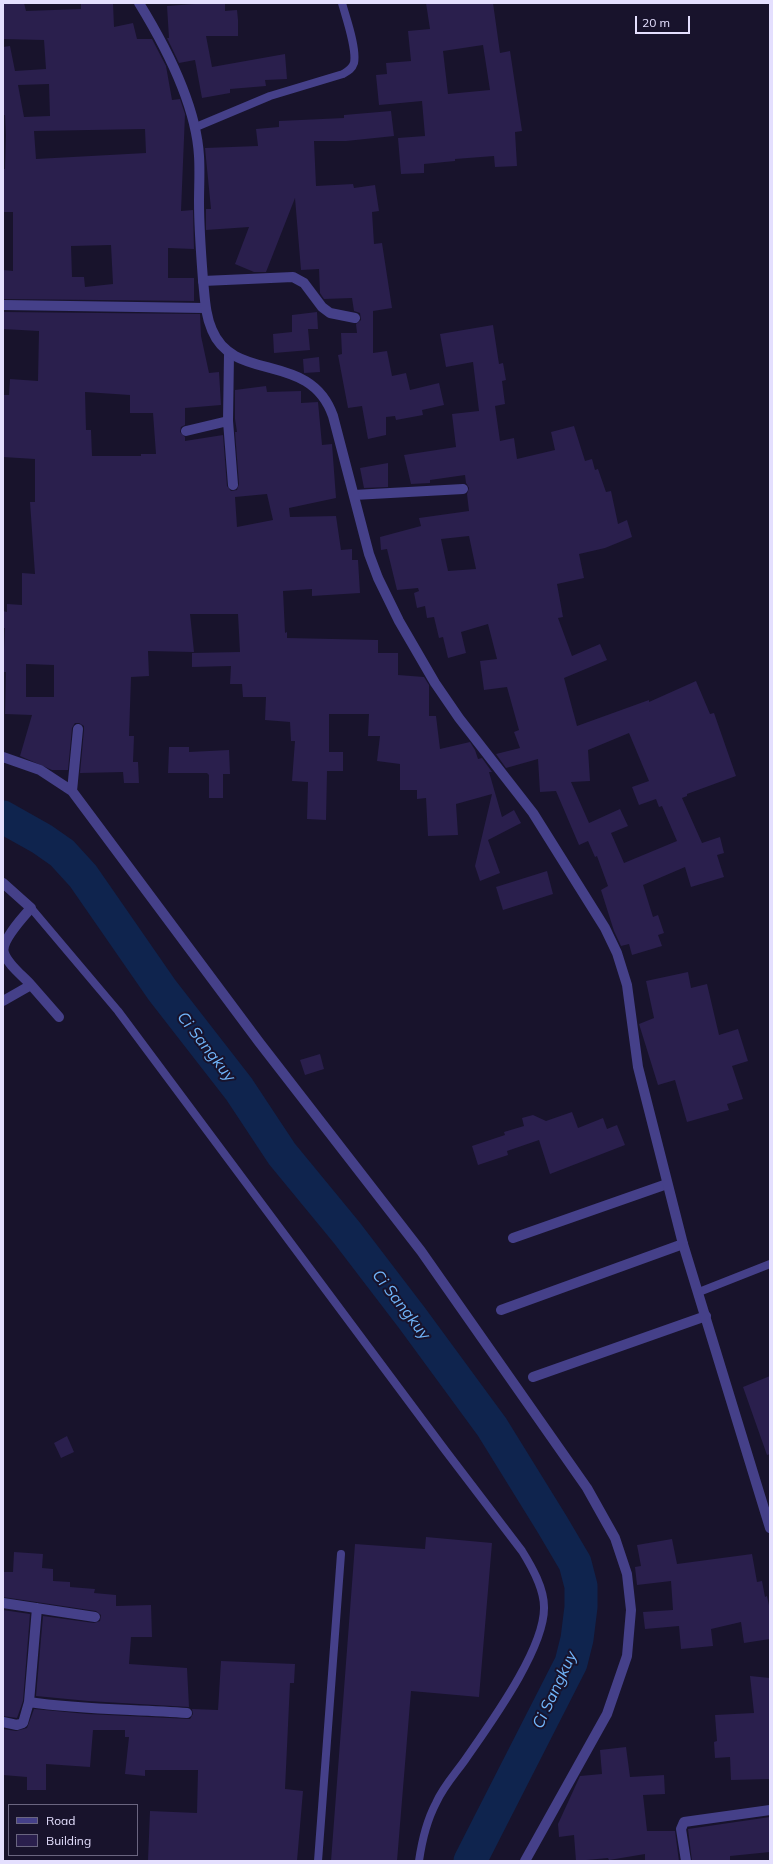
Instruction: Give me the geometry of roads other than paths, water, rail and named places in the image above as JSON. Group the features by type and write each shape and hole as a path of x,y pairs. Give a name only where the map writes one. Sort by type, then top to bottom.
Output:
{"street":[{"path":"139,3 171,62 190,106 196,127 200,157 199,203 205,308 217,340 229,354 237,359 276,369 302,379 324,396 333,416 378,578 399,621 435,683 459,718 532,813 605,928 617,953 627,984 638,1067 667,1184 683,1244 699,1292 770,1528"},
{"path":"204,281 293,277 304,283 322,307 330,313 355,318"},
{"path":"3,304 205,308"},
{"path":"229,354 228,421 233,485"},
{"path":"186,431 228,421"},
{"path":"354,495 462,489"},
{"path":"72,791 78,729"},
{"path":"3,757 40,770 72,791 264,1048 421,1251 587,1488 615,1538 627,1574 632,1610 627,1656 607,1714 524,1861"},
{"path":"3,883 31,908 6,940 4,953 59,1017"},
{"path":"3,1001 31,984"},
{"path":"513,1238 667,1184"},
{"path":"501,1310 683,1244"},
{"path":"533,1377 706,1316"},
{"path":"3,1603 95,1617"},
{"path":"3,1722 17,1725 23,1723 29,1702 37,1608"},
{"path":"29,1702 50,1705 187,1713"},
{"path":"686,1861 681,1829 684,1822 770,1810"}],"lane":[{"path":"196,127 270,96 343,74 351,68 354,62 353,51 342,3"},
{"path":"31,908 118,1011 450,1458 522,1551 531,1565 543,1594 544,1607 541,1627 533,1651 480,1738 436,1801 423,1836 419,1861"},
{"path":"699,1292 770,1264"},
{"path":"318,1861 341,1554"}],"waterway":[{"name":"Ci Sangkuy","path":"3,817 42,839 62,853 83,876 162,990 239,1089 282,1154 347,1233 492,1427 575,1563 581,1586 581,1607 577,1639 571,1663 470,1861"}]}
